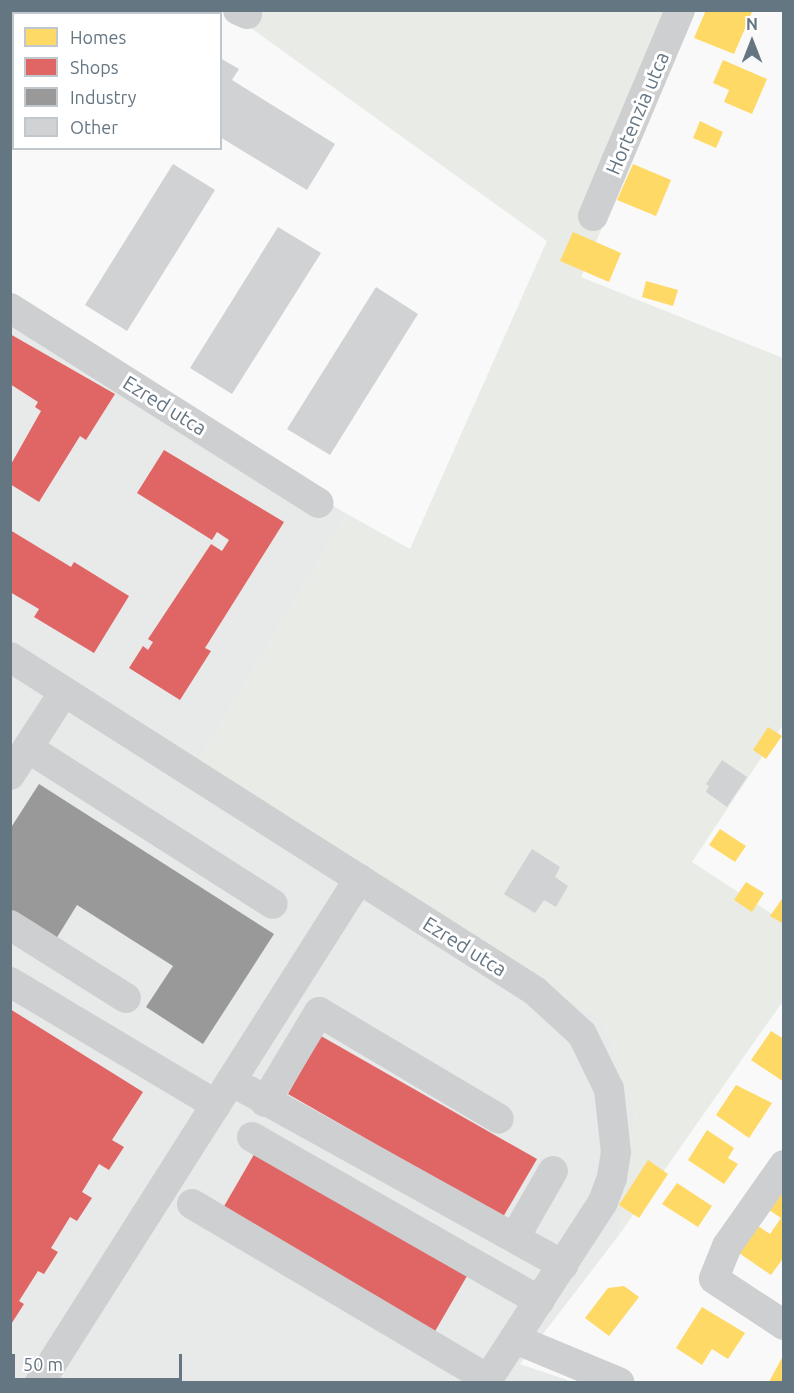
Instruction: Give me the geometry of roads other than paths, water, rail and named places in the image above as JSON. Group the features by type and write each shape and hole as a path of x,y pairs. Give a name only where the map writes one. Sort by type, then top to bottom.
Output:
{"street":[{"name":"Hortenzia utca","path":"593,216 680,10"},
{"name":"Ezred utca","path":"10,308 319,503"},
{"name":"Ezred utca","path":"10,657 535,991 582,1034 609,1089 616,1152 603,1202 487,1381"},
{"path":"64,692 18,758 273,904"},
{"path":"40,1383 359,879"},
{"path":"10,925 126,998"},
{"path":"10,982 223,1093 265,1101 563,1265"},
{"path":"265,1101 319,1012 499,1119"},
{"path":"252,1137 540,1301"},
{"path":"783,1165 727,1246 714,1280 783,1325"},
{"path":"515,1237 553,1171"},
{"path":"192,1204 487,1381"},
{"path":"515,1339 619,1383"}]}
